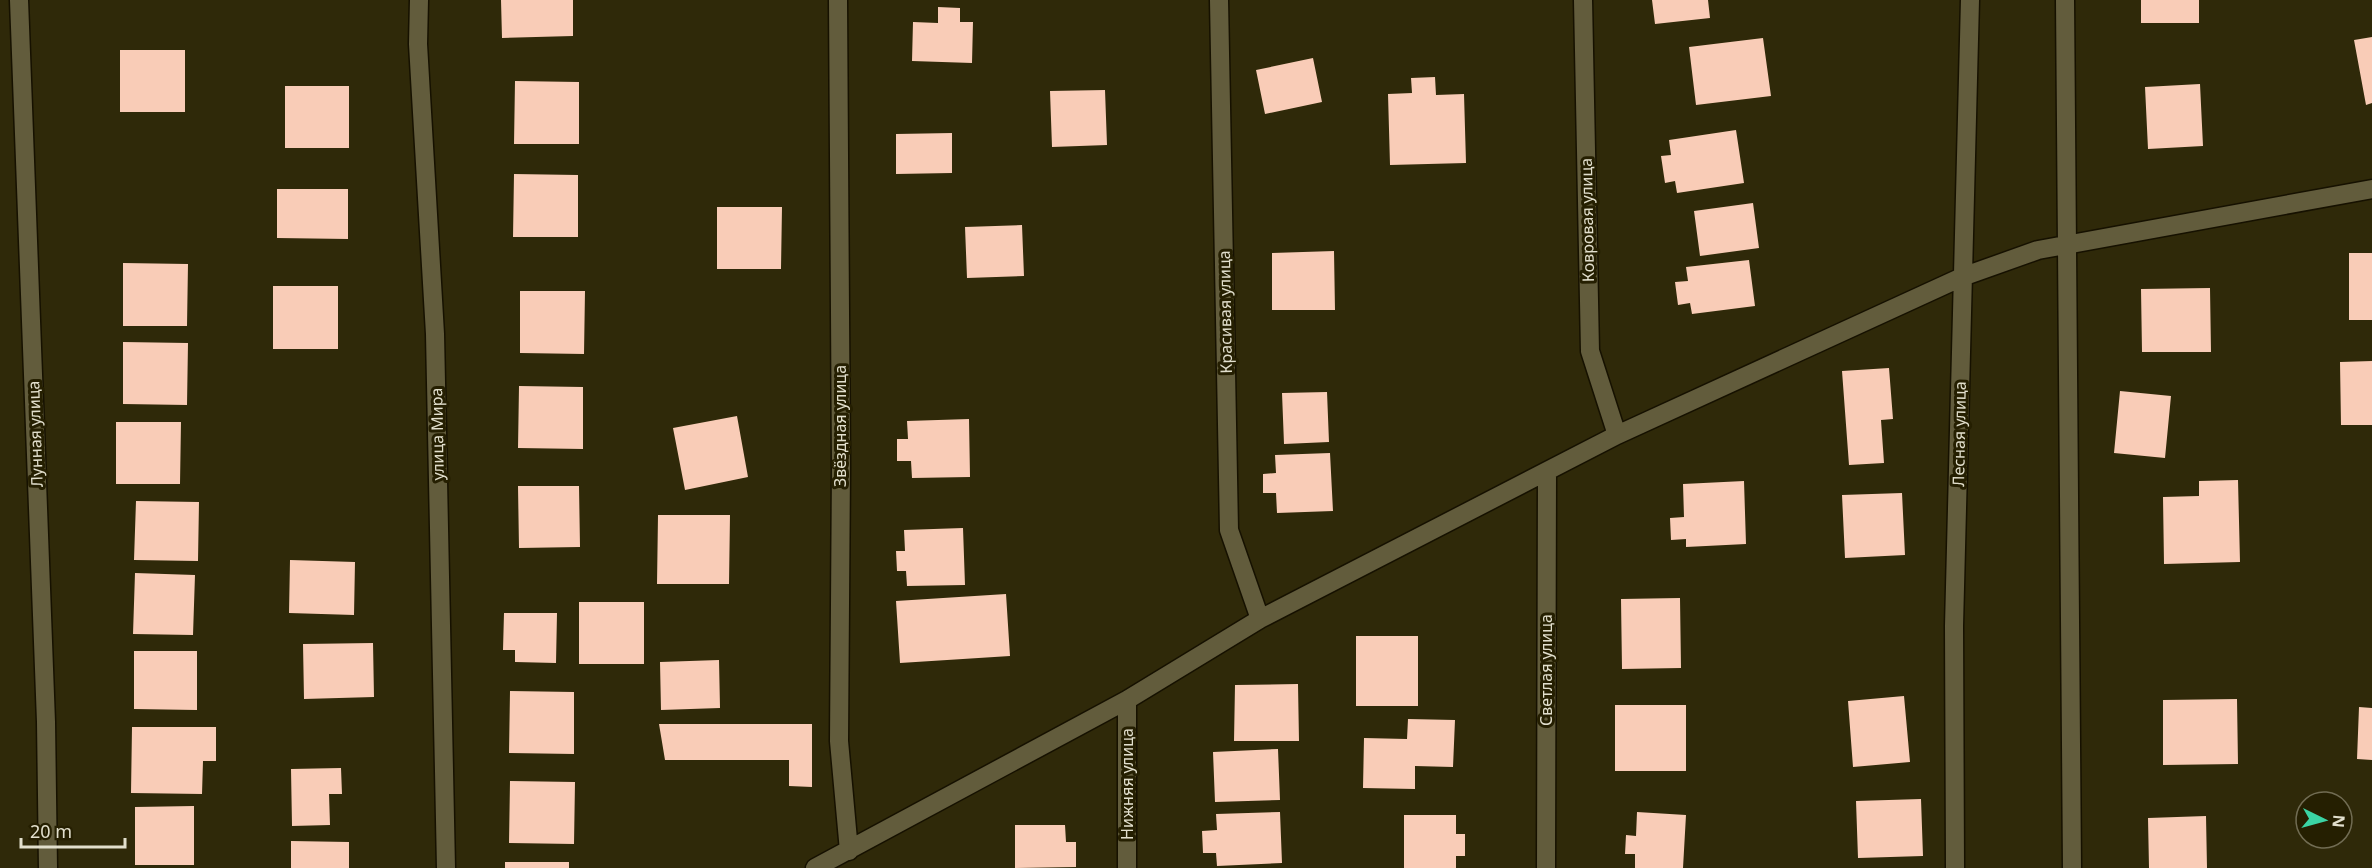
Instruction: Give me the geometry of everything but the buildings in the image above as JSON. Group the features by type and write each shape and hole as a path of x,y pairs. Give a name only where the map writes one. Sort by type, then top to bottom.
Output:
{"street":[{"name":"Лунная улица","path":"19,0 46,722 48,868"},
{"name":"улица Мира","path":"419,0 418,44 435,334 446,868"},
{"name":"Звёздная улица","path":"838,0 841,455 839,741 849,851"},
{"name":"Красивая улица","path":"1219,0 1228,530 1260,619"},
{"name":"Ковровая улица","path":"1583,0 1590,351 1617,435"},
{"name":"Лесная улица","path":"1955,868 1954,626 1970,0"},
{"path":"2064,0 2072,868"},
{"path":"815,868 1127,700 1260,619 1617,435 1962,277 2038,250 2372,189"},
{"name":"Светлая улица","path":"1546,868 1547,473"},
{"name":"Нижняя улица","path":"1127,700 1127,868"}]}
